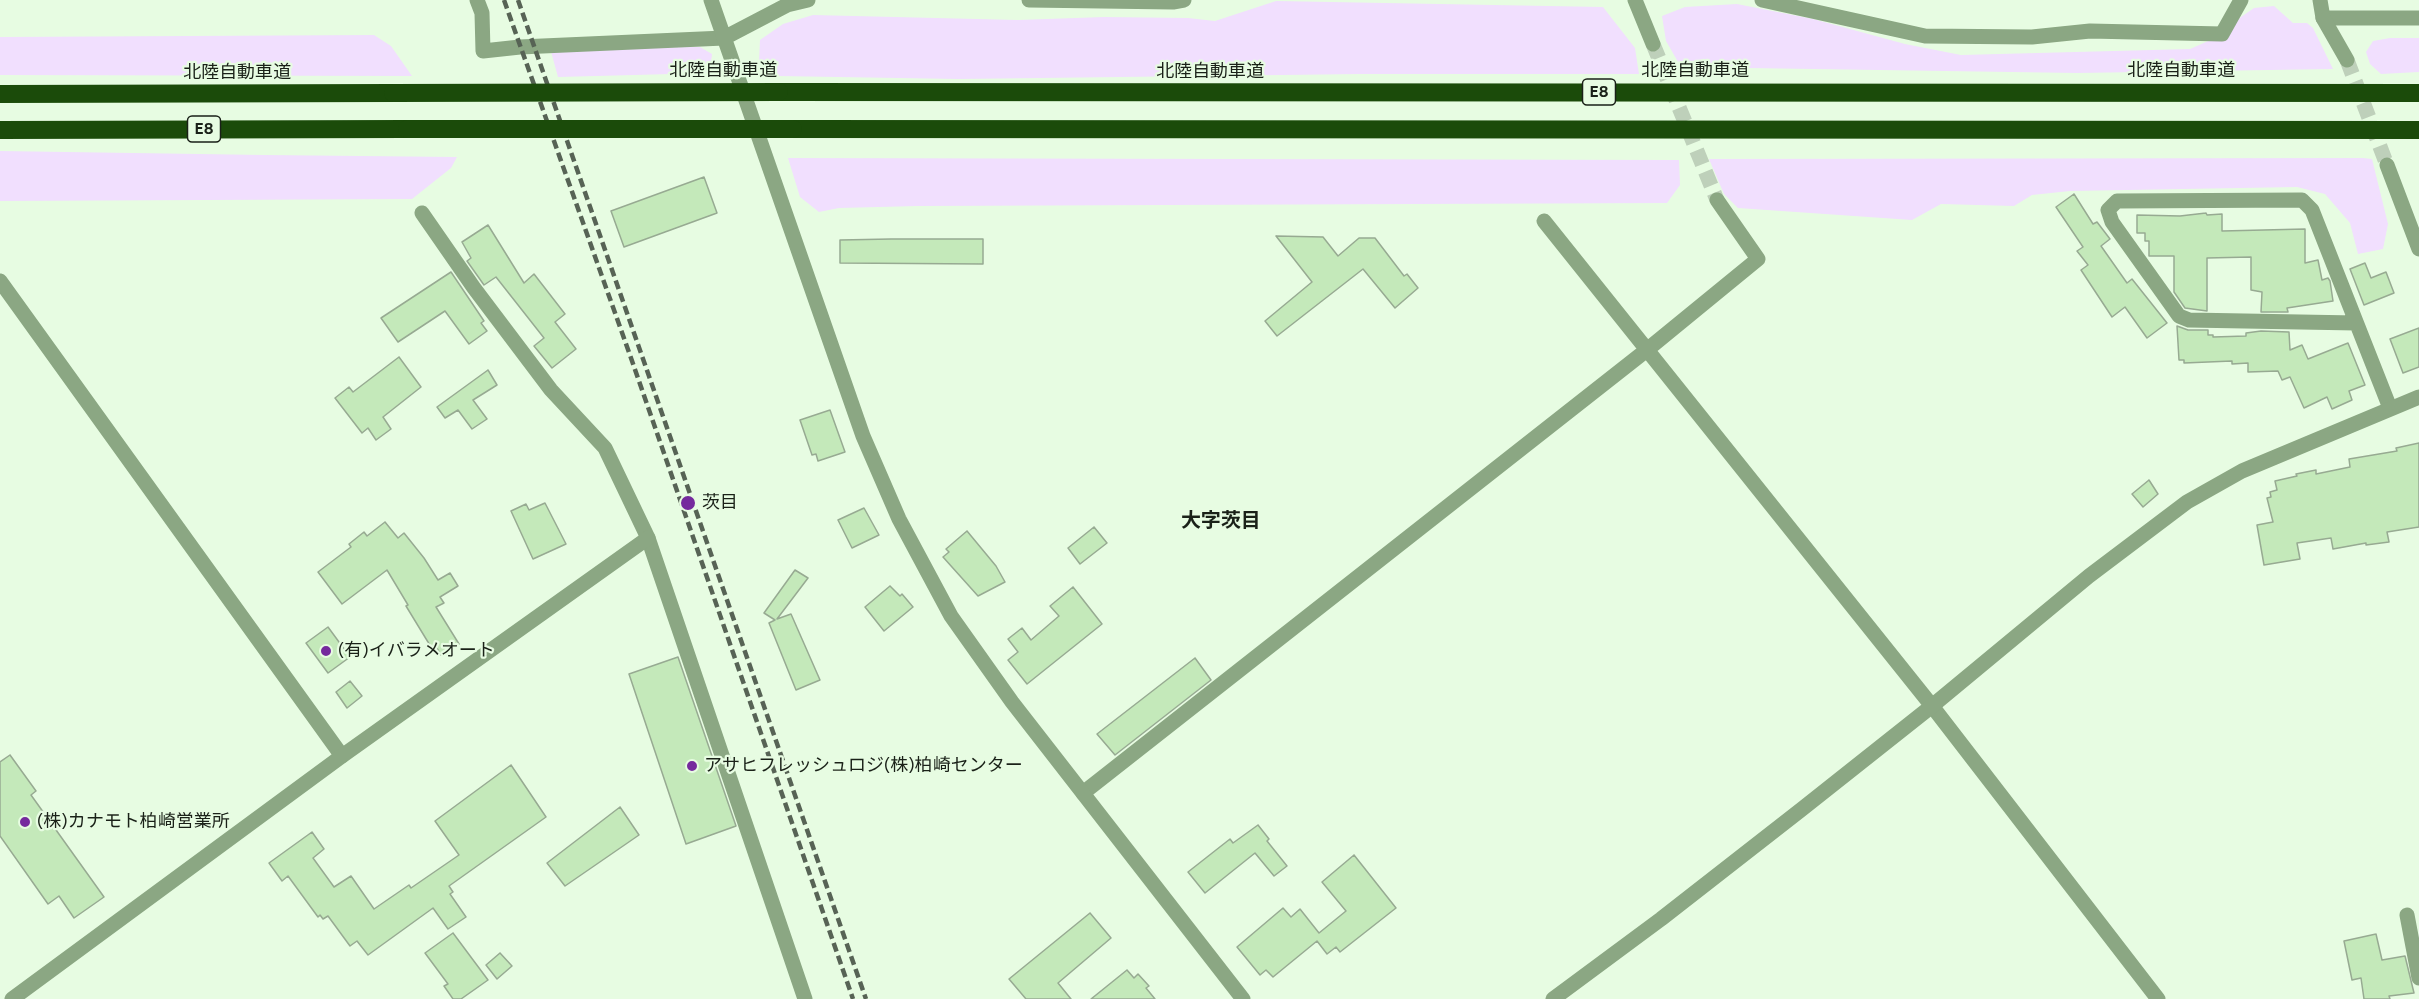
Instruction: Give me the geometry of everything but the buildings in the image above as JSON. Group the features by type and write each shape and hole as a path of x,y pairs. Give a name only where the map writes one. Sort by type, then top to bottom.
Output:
{"highway":[{"name":"北陸自動車道","path":"0,94 2419,93"},
{"name":"E8","path":"0,130 2419,130"}],"street":[{"path":"477,0 482,14 483,51 520,47 724,38 787,4 808,0"},
{"path":"711,0 856,416 899,519 951,616 1011,702 1244,999"},
{"path":"1029,0 1173,2 1184,0"},
{"path":"1635,0 1653,44"},
{"path":"1762,0 1925,36 2032,37 2090,30 2222,34"},
{"path":"2222,34 2234,0"},
{"path":"2222,34 2241,0"},
{"path":"2320,0 2323,18 2347,60"},
{"path":"2323,18 2419,18"},
{"path":"2386,165 2413,215 2419,249"},
{"path":"1083,794 1758,259 1717,200"},
{"path":"2356,323 2189,320 2179,316 2112,222 2108,210 2117,201 2302,200 2312,210 2390,408"},
{"path":"422,213 474,288 551,390 605,448 648,538 805,999"},
{"path":"1544,221 1648,348 1932,706 2158,999"},
{"path":"0,281 342,756"},
{"path":"1553,999 1661,919 1932,706 2089,576 2187,502 2242,471 2419,397"},
{"path":"12,999 342,756 648,538"},
{"path":"2407,915 2419,978"}],"shaded area":[{"path":"1276,1 1603,7 1635,48 1639,74 1362,74 959,79 777,76 759,62 760,40 783,24 813,15 1018,20 1104,17 1188,18 1215,21"},
{"path":"1737,4 1813,19 1905,44 1961,55 2190,49 2222,35 2254,8 2274,6 2293,23 2307,23 2313,28 2333,69 2077,73 1681,67 1666,41 1662,16 1685,7"},
{"path":"374,35 391,46 412,76 0,75 0,37"},
{"path":"2390,38 2419,38 2419,72 2381,74 2370,64 2366,52 2373,41"},
{"path":"700,47 712,54 710,73 558,77 550,48"},
{"path":"0,151 457,157 451,168 412,199 0,201"},
{"path":"788,158 1679,160 1680,185 1667,203 918,206 839,208 819,212 800,197"},
{"path":"1709,159 2372,159 2388,224 2383,249 2358,254 2350,223 2325,194 2297,187 2070,191 2032,195 2014,206 1941,204 1912,220 1738,208 1724,194"}],"tunnel":[{"path":"1653,44 1717,200"},
{"path":"2347,60 2387,165"}],"railway":[{"path":"504,0 631,358 853,999"},
{"path":"518,0 866,999"}],"place":[{"name":"茨目","path":"688,503"},
{"name":"(有)イバラメオート","path":"326,651"},
{"name":"アサヒフレッシュロジ(株)柏崎センター","path":"692,766"},
{"name":"(株)カナモト柏崎営業所","path":"25,822"}],"district":[{"name":"大字茨目","path":"1221,521"}]}
